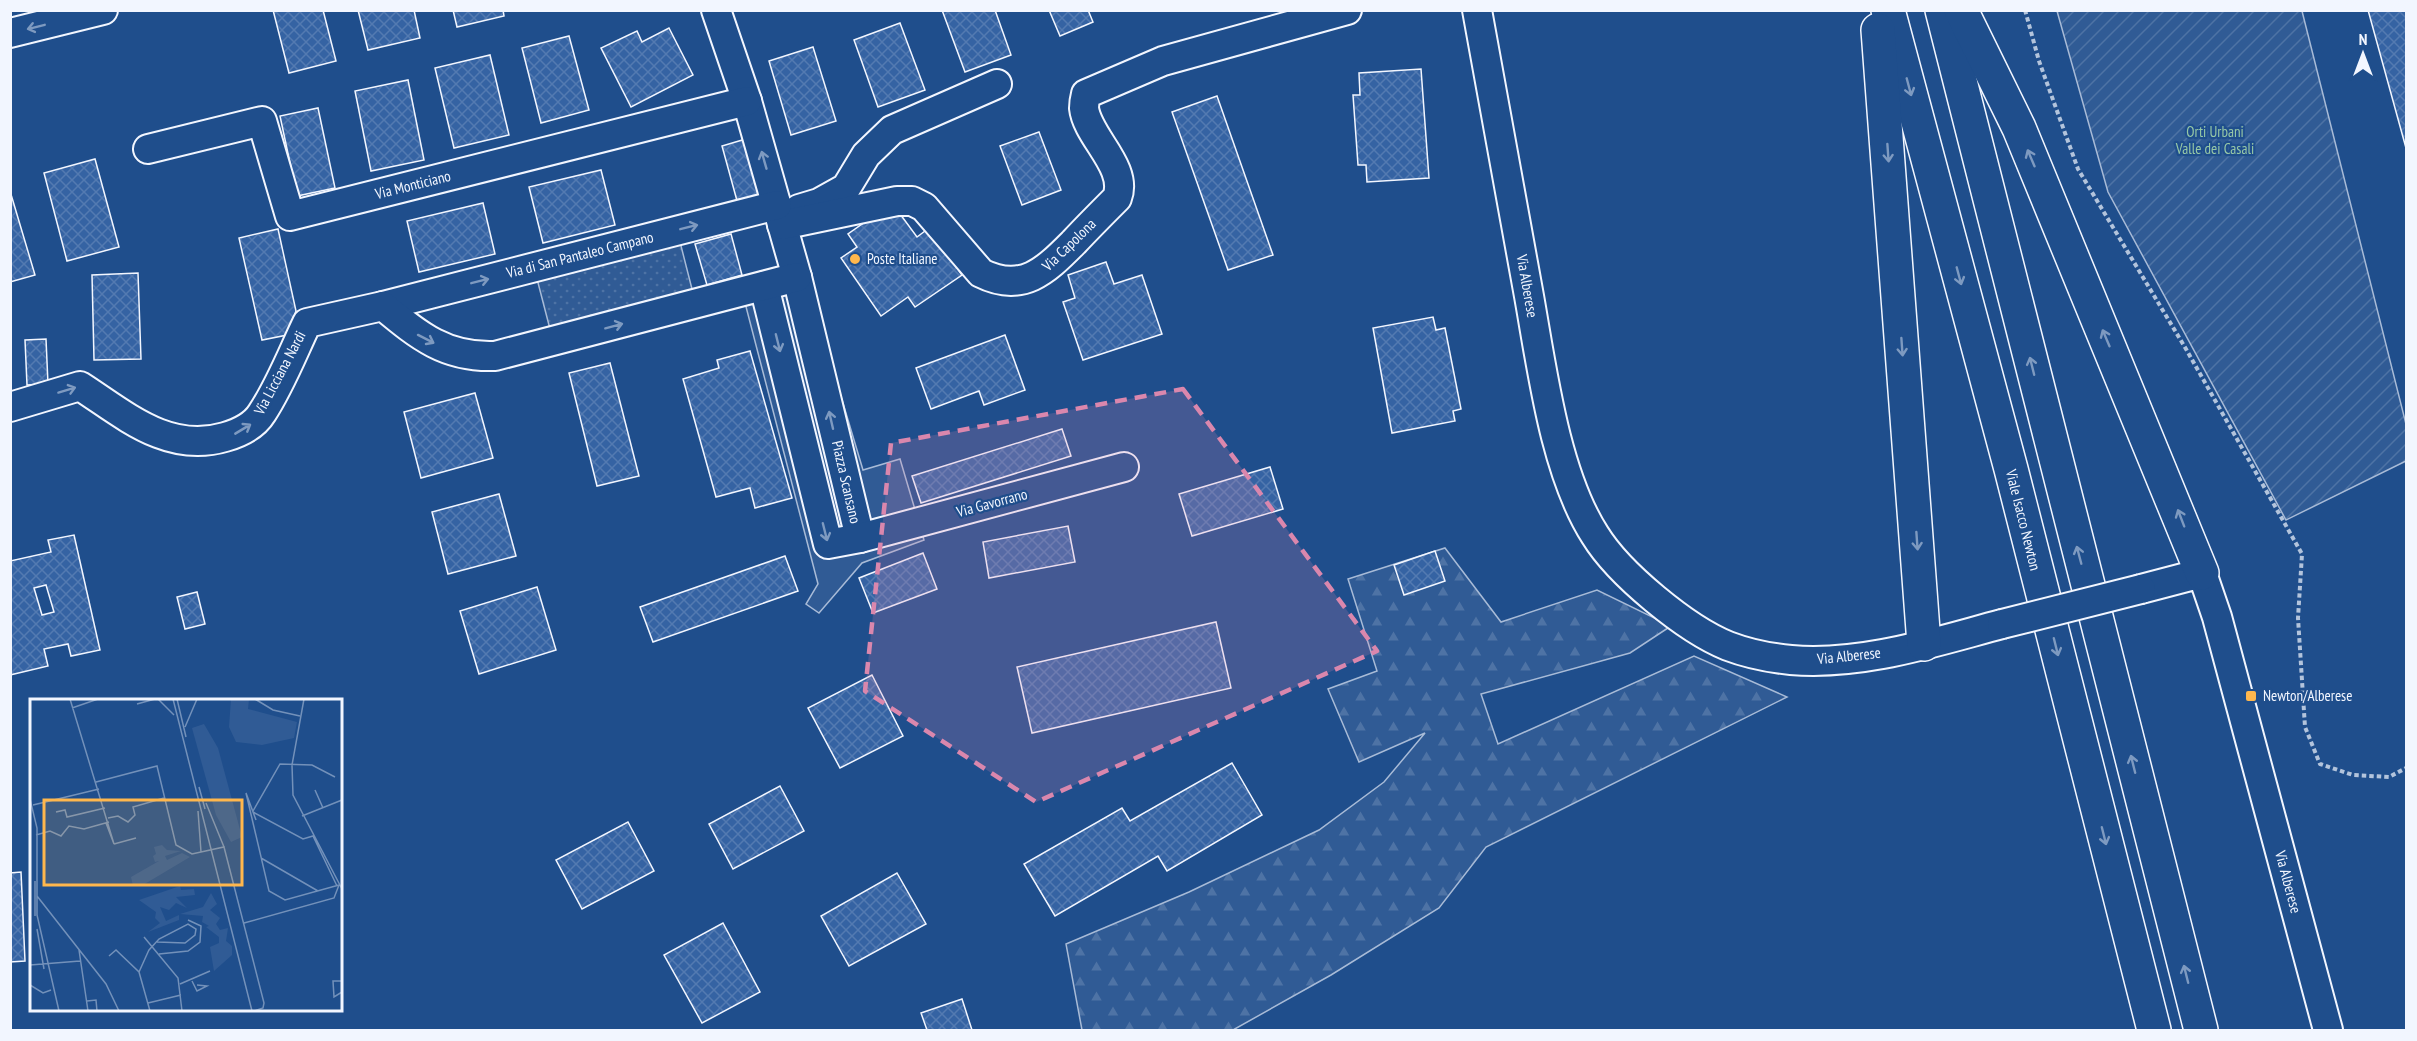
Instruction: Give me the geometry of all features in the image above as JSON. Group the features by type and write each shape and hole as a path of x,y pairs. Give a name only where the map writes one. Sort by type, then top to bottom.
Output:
{"highway":[{"path":"1877,10 1924,644"},
{"name":"Viale Isacco Newton","path":"1888,10 2011,470 2154,1030"},
{"path":"1942,10 2200,1030"},
{"path":"1961,10 2019,128 2202,573"}],"street":[{"path":"10,33 103,10"},
{"path":"383,306 419,336 454,352 473,357 495,356 797,277 747,101 716,10"},
{"name":"Via Capolona","path":"780,215 912,201 924,207 981,273 994,280 1012,282 1029,278 1046,270 1117,198 1119,178 1084,109 1086,94 1163,61 1347,10"},
{"name":"Via Alberese","path":"1477,10 1552,420 1572,485 1594,534 1612,558 1657,600 1703,633 1726,645 1752,654 1792,660 1832,660 1878,655 2202,573 2217,617 2328,1030"},
{"path":"780,215 819,203 846,188 866,155 892,130 997,84"},
{"name":"Via Monticiano","path":"148,148 262,121 290,216 747,101"},
{"name":"Via di San Pantaleo Campano","path":"383,306 780,215"},
{"name":"Piazza Scansano","path":"764,286 828,544 860,538 797,277"},
{"name":"Via Licciana Nardi","path":"10,407 80,386 159,435 183,442 209,442 249,427 262,414 307,323 383,306"},
{"name":"Via Gavorrano","path":"860,538 1124,467"}],"path":[{"path":"2025,10 2038,61 2078,169 2186,349 2302,554 2298,618 2305,727 2320,764 2353,775 2389,777 2406,768"}],"highlighted area":[{"path":"1183,389 1377,651 1036,802 865,691 891,443"}],"shaded area":[{"path":"807,283 863,470 900,459 924,540 862,563 819,613 806,604 818,584 744,299"}],"green space":[{"name":"Orti Urbani Valle dei Casali","path":"2057,11 2302,11 2406,424 2406,461 2286,520 2108,192"},
{"path":"679,238 693,293 550,329 536,275"},
{"path":"1445,548 1501,622 1597,590 1671,626 1630,653 1481,694 1498,744 1694,656 1787,697 1486,847 1439,908 1331,975 1233,1030 1082,1030 1066,944 1189,892 1319,830 1384,782 1425,733 1359,762 1328,689 1377,671 1348,579"}],"building":[{"path":"273,10 323,10 336,61 289,73"},
{"path":"358,10 414,10 420,38 368,50"},
{"path":"453,10 503,10 504,16 457,27"},
{"path":"942,10 995,10 1011,55 965,72"},
{"path":"1049,10 1088,10 1093,22 1060,36"},
{"path":"2368,10 2406,10 2406,148"},
{"path":"900,23 925,90 878,107 854,40"},
{"path":"669,28 693,75 631,107 601,48 637,31 642,42"},
{"path":"569,36 589,110 541,123 522,48"},
{"path":"813,47 836,121 791,135 769,61"},
{"path":"490,55 509,135 454,148 435,68"},
{"path":"1421,69 1429,178 1367,182 1366,165 1358,165 1353,95 1360,95 1359,73"},
{"path":"408,80 424,160 371,171 355,91"},
{"path":"1217,96 1273,255 1228,270 1172,112"},
{"path":"318,108 335,188 297,196 280,116"},
{"path":"1039,132 1061,190 1022,205 1000,146"},
{"path":"749,138 766,201 739,208 722,146"},
{"path":"95,159 119,247 67,261 44,173"},
{"path":"601,170 615,225 543,243 529,187"},
{"path":"10,191 35,275 10,282"},
{"path":"483,203 495,254 419,272 407,221"},
{"path":"892,203 917,237 929,228 962,275 915,307 908,297 881,316 841,258 857,247 848,234"},
{"path":"278,229 296,311 287,335 262,340 239,238"},
{"path":"731,234 742,275 707,285 695,244"},
{"path":"1106,262 1114,284 1142,275 1162,334 1083,360 1063,302 1075,298 1068,275"},
{"path":"138,273 141,359 94,360 92,275"},
{"path":"1433,317 1436,330 1445,328 1461,409 1453,411 1455,421 1392,433 1373,328"},
{"path":"1005,335 1025,390 984,405 979,391 931,409 916,368"},
{"path":"46,339 48,384 27,385 25,340"},
{"path":"750,351 792,498 755,508 750,488 716,497 683,379 719,368 717,360"},
{"path":"610,363 639,476 597,486 569,373"},
{"path":"475,393 493,458 421,478 404,412"},
{"path":"1062,429 1071,456 921,503 912,476"},
{"path":"1270,467 1283,509 1192,536 1179,494"},
{"path":"499,494 516,556 448,574 432,512"},
{"path":"1068,526 1075,562 989,578 983,542"},
{"path":"74,535 100,650 71,656 68,644 44,649 48,666 10,675 10,561 51,552 48,540","holes":["46,585 54,612 42,615 34,588"]},
{"path":"1435,551 1445,581 1404,595 1394,565"},
{"path":"923,553 937,589 873,613 859,578"},
{"path":"785,556 798,591 653,642 640,607"},
{"path":"537,587 556,650 479,674 460,611"},
{"path":"197,592 205,624 185,629 177,597"},
{"path":"1216,622 1231,688 1032,733 1017,667"},
{"path":"872,675 903,736 840,768 808,708"},
{"path":"1232,763 1262,815 1167,871 1158,856 1055,916 1024,864 1122,808 1130,821"},
{"path":"780,786 804,831 733,869 709,824"},
{"path":"628,822 654,871 582,909 556,860"},
{"path":"21,872 25,961 10,962 10,873"},
{"path":"897,873 926,924 849,966 821,916"},
{"path":"723,923 760,992 702,1023 664,955"},
{"path":"962,999 972,1030 927,1030 921,1013"}],"place":[{"name":"Poste Italiane","path":"855,259"},
{"name":"Newton/Alberese","path":"2251,696"}]}
